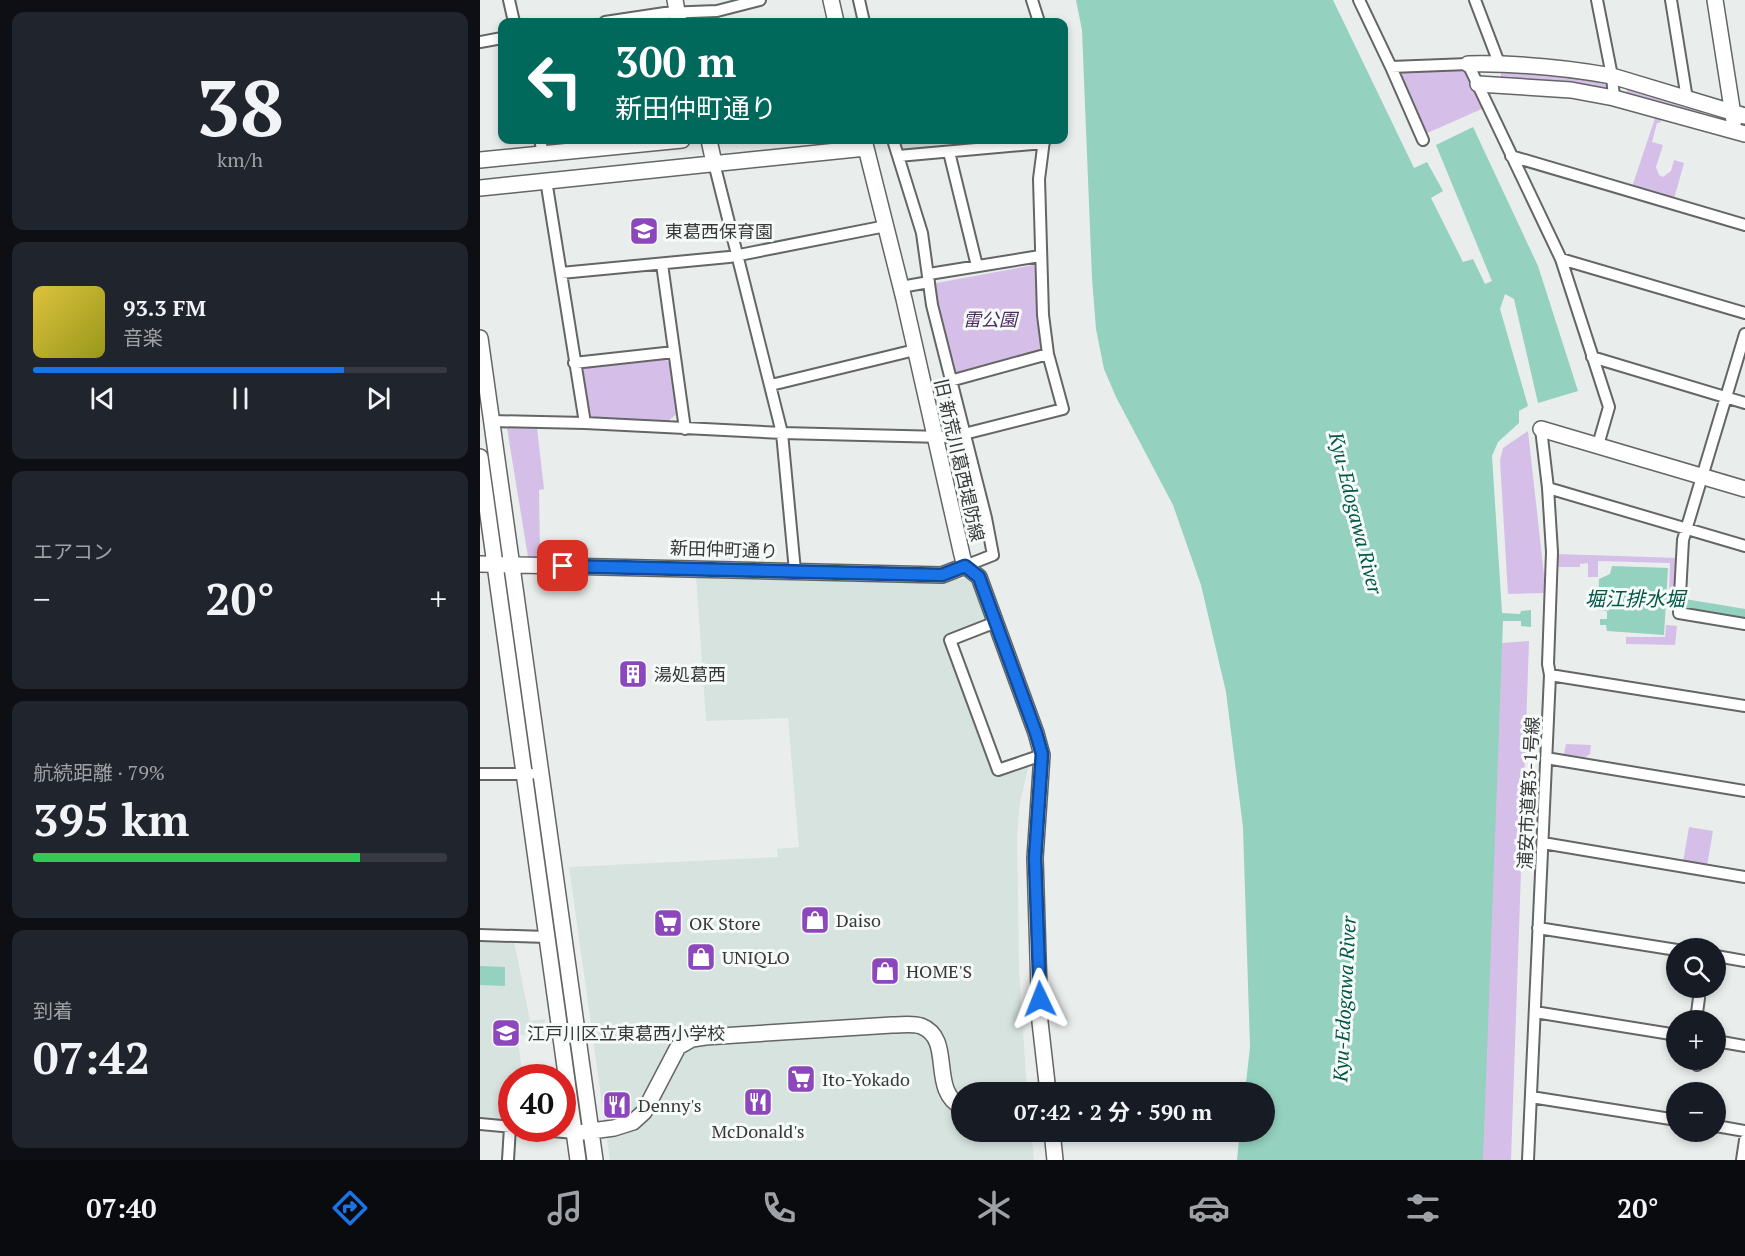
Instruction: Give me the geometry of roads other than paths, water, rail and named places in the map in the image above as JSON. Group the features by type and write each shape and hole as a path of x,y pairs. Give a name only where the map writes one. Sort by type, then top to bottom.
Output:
{"street":[{"path":"509,0 513,18"},
{"path":"634,18 677,12 717,11 760,0"},
{"path":"831,0 835,18"},
{"path":"859,0 863,18"},
{"path":"1032,0 1038,18"},
{"path":"1359,0 1423,140"},
{"path":"1475,0 1499,63"},
{"path":"1597,0 1614,98"},
{"path":"1671,0 1687,99"},
{"path":"1478,84 1571,90 1614,98 1740,133 1739,114 1715,0"},
{"path":"480,42 498,39"},
{"path":"1391,67 1499,63 1547,65 1612,76 1739,114"},
{"path":"1468,64 1561,259 1609,407 1598,445"},
{"path":"480,160 541,146 588,144"},
{"path":"710,144 782,434 795,571"},
{"path":"480,188 865,144"},
{"name":"旧 新荒川葛西堤防線","path":"865,144 901,288 965,566 979,577 1042,754 1035,858 1040,1022 1047,1082"},
{"path":"894,144 922,233 932,305 986,518 993,555 965,566"},
{"path":"898,156 1018,144"},
{"path":"492,421 585,423 782,434 936,437 964,434 1063,409 1048,354 1043,315 1039,179 1044,144"},
{"path":"949,152 977,266"},
{"path":"1511,156 1745,225"},
{"path":"546,180 585,423"},
{"path":"561,273 738,255 886,226"},
{"path":"901,288 929,278 977,266 1040,256"},
{"path":"1561,259 1745,313"},
{"path":"662,264 686,429"},
{"path":"1745,334 1683,540 1682,592 1679,613 1745,624"},
{"path":"480,338 512,565 547,937 565,1064"},
{"path":"771,385 915,350"},
{"path":"574,363 674,352"},
{"path":"950,381 1048,354"},
{"path":"1592,357 1745,403"},
{"path":"1542,429 1745,489"},
{"name":"浦安市道第3-1号線","path":"1528,1160 1550,675 1548,664 1552,552 1542,429"},
{"path":"480,457 487,564 533,774 595,1160"},
{"path":"1548,488 1745,546"},
{"name":"新田仲町通り","path":"487,564 942,575 965,566"},
{"path":"996,622 950,640 998,770 1042,754"},
{"path":"1550,675 1745,706"},
{"path":"1546,758 1745,791"},
{"path":"480,774 533,774"},
{"path":"1543,843 1745,877"},
{"path":"1538,928 1666,948"},
{"path":"480,935 547,937"},
{"path":"1726,958 1745,961"},
{"path":"1698,1010 1700,998"},
{"path":"1535,1012 1666,1033"},
{"path":"576,1133 625,1125 639,1118 678,1047 692,1039 705,1037 911,1024 923,1027 936,1038 940,1051 944,1088 951,1100"},
{"path":"1726,1043 1745,1046"},
{"path":"1531,1097 1666,1118"},
{"path":"480,1124 498,1126"},
{"path":"1726,1128 1745,1131"},
{"path":"1742,1160 1745,1140"},
{"path":"508,1160 511,1142"},
{"path":"576,1142 578,1160"},
{"path":"1053,1142 1055,1160"}],"water":[{"name":"Kyu-Edogawa River","path":"1076,0 1333,0 1414,168 1427,162 1443,191 1431,198 1463,262 1473,259 1485,284 1492,281 1436,145 1473,127 1538,266 1578,391 1538,403 1514,299 1505,294 1500,309 1528,406 1519,411 1519,423 1498,442 1492,456 1502,613 1520,614 1521,611 1531,610 1531,627 1521,626 1521,621 1503,621 1483,1160 1237,1160 1239,1142 1275,1142 1275,1082 1246,1082 1250,1047 1243,827 1226,692 1201,585 1173,505 1116,397 1104,369 1096,329 1092,278 1082,30"},
{"name":"堀江排水堀","path":"1612,566 1668,568 1664,635 1607,631 1606,625 1600,625 1600,619 1607,619 1607,611 1598,610 1599,579 1610,574"},
{"path":"480,966 505,967 505,986 480,985"}],"waterway":[{"path":"1666,601 1745,614"}],"place":[{"name":"東葛西保育園","path":"644,231"},
{"name":"湯処葛西","path":"633,674"},
{"name":"Daiso","path":"815,920"},
{"name":"OK Store","path":"668,923"},
{"name":"UNIQLO","path":"701,957"},
{"name":"HOME'S","path":"885,971"},
{"name":"江戸川区立東葛西小学校","path":"506,1033"},
{"name":"Ito-Yokado","path":"801,1079"},
{"name":"McDonald's","path":"758,1102"},
{"name":"Denny's","path":"617,1105"}],"park label":[{"name":"雷公園","path":"990,319"}]}
